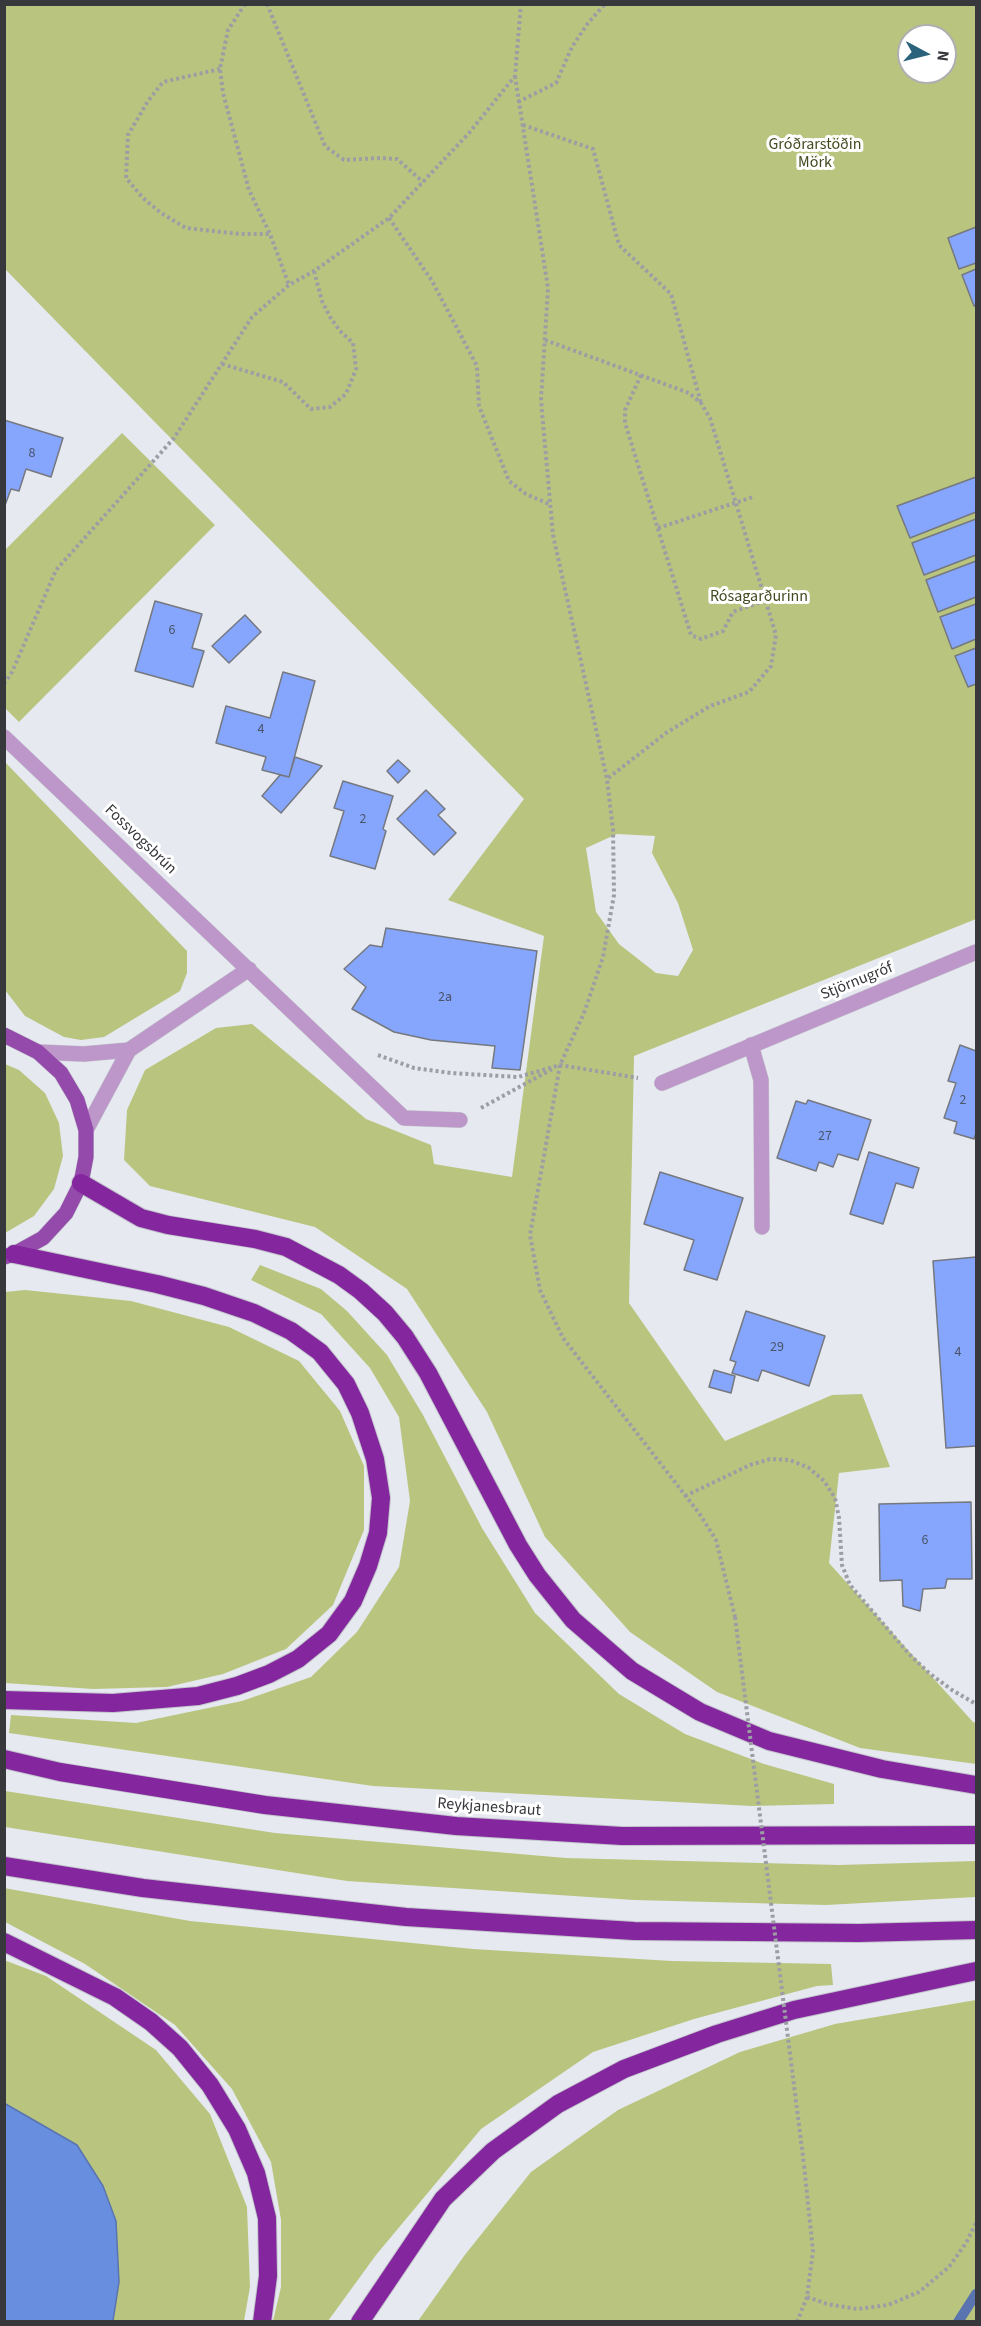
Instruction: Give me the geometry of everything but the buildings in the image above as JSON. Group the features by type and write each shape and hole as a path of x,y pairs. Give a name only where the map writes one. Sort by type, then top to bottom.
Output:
{"highway":[{"path":"81,1183 141,1218 286,1247 339,1275 361,1291 385,1313 428,1373 518,1545 537,1575 573,1620 632,1671 700,1712 769,1741 811,1754 976,1785"},
{"path":"4,1700 113,1703 198,1696 237,1686 269,1674 297,1659 328,1634 353,1601 368,1566 378,1533 381,1498 375,1459 360,1413 346,1384 320,1353 291,1331 254,1313 204,1296 157,1284 9,1256"},
{"name":"Reykjanesbraut","path":"4,1759 60,1772 265,1805 456,1826 622,1836 976,1835"},
{"path":"4,1866 143,1888 417,1918 634,1931 859,1933 976,1930"},
{"path":"4,1942 115,1997 151,2022 180,2048 210,2085 237,2129 256,2173 267,2218 268,2276 262,2322"},
{"path":"360,2322 443,2199 493,2151 558,2104 624,2069 717,2034 794,2010 976,1971"}],"main road":[{"path":"5,1035 38,1052 61,1073 77,1100 86,1130 86,1157 81,1183 66,1213 43,1238 9,1256"}],"street":[{"name":"Fossvogsbrún","path":"4,737 404,1118 460,1120"},
{"name":"Stjörnugróf","path":"662,1083 976,952"},
{"path":"86,1130 129,1050 249,969"},
{"path":"751,1045 761,1080 762,1227"},
{"path":"38,1052 84,1054 129,1050"}],"path":[{"path":"245,4 228,30 220,69 223,93 249,190 270,234 289,285"},
{"path":"267,4 325,146 344,160 397,159 423,182"},
{"path":"521,4 516,76 518,102 548,288 542,400 554,535 607,779 613,830 614,895 603,957 584,1014 560,1065 530,1235 540,1290 563,1338 685,1496 716,1540 727,1577 735,1617 813,2252 807,2297 797,2322"},
{"path":"518,102 556,83 572,47 588,23 605,4"},
{"path":"220,69 163,82 148,101 128,135 126,178 143,198 161,213 186,228 240,234 270,234"},
{"path":"4,684 12,672 56,570 174,438 252,317 289,285 314,271 389,218 470,133 516,76"},
{"path":"522,125 593,149 619,245 671,294 701,403 710,417 776,635 771,666 749,692 710,706 666,733 607,779"},
{"path":"389,218 432,281 477,366 479,406 509,481 526,494 551,505"},
{"path":"222,364 283,382 311,409 330,407 346,394 356,369 353,343 330,317 322,301 314,271"},
{"path":"545,340 689,393 701,403"},
{"path":"641,375 625,410 626,423 691,635 701,639 723,631 733,612 766,600"},
{"path":"658,528 753,497"},
{"path":"371,1052 414,1068 451,1073 518,1077 560,1065 662,1083"},
{"path":"460,1120 560,1065"},
{"path":"685,1496 750,1465 770,1459 790,1460 809,1468 824,1481 835,1498 839,1518 842,1565 850,1585 909,1654 929,1673 976,1704"},
{"path":"807,2297 828,2304 857,2309 888,2305 919,2292 949,2267 966,2243 976,2223"}],"green space":[{"path":"4,5 976,5 976,919 634,1056 629,1303 725,1441 832,1395 862,1394 890,1467 839,1473 829,1563 976,1723 976,1764 860,1748 717,1692 630,1632 545,1537 487,1412 407,1289 315,1227 150,1186 124,1160 127,1110 145,1070 216,1028 252,1024 366,1119 431,1145 434,1164 512,1177 544,936 448,900 524,799 5,269","holes":["617,834 655,836 652,853 678,903 693,950 678,976 656,973 619,944 596,912 586,848"]},
{"path":"122,433 215,525 19,722 5,708 5,550"},
{"path":"5,762 187,951 187,973 180,991 104,1037 81,1040 64,1037 25,1016 5,990"},
{"path":"5,1064 19,1070 45,1093 59,1123 63,1156 54,1189 34,1216 5,1233"},
{"path":"260,1265 321,1289 347,1311 387,1355 423,1415 482,1528 535,1613 619,1694 685,1734 764,1764 834,1784 834,1804 752,1806 373,1786 9,1733 11,1715 136,1723 242,1701 311,1677 357,1632 399,1567 410,1501 399,1417 370,1368 321,1314 251,1280"},
{"path":"25,1290 131,1301 229,1327 299,1361 340,1411 364,1466 364,1530 333,1605 286,1649 223,1674 167,1687 93,1689 5,1683 5,1292"},
{"path":"5,1791 275,1833 566,1858 839,1865 976,1861 976,1897 826,1905 634,1900 347,1881 5,1827"},
{"path":"4,1888 190,1921 473,1949 672,1961 831,1964 833,1985 817,1986 694,2019 593,2052 481,2129 376,2255 328,2321 273,2321 281,2287 281,2220 271,2162 232,2089 175,2025 85,1964 5,1922"},
{"path":"4,1960 46,1976 156,2050 210,2114 247,2207 250,2287 244,2321 113,2321 119,2282 116,2221 103,2186 77,2145 5,2103"},
{"path":"976,2000 976,2321 418,2321 464,2256 531,2172 618,2110 740,2052 835,2024"}],"water":[{"path":"4,2103 77,2145 103,2186 116,2221 119,2282 113,2321 5,2321"}],"waterway":[{"path":"958,2322 976,2294"}],"park label":[{"name":"Gróðrarstöðin Mörk","path":"815,154"},
{"name":"Rósagarðurinn","path":"759,597"}]}
